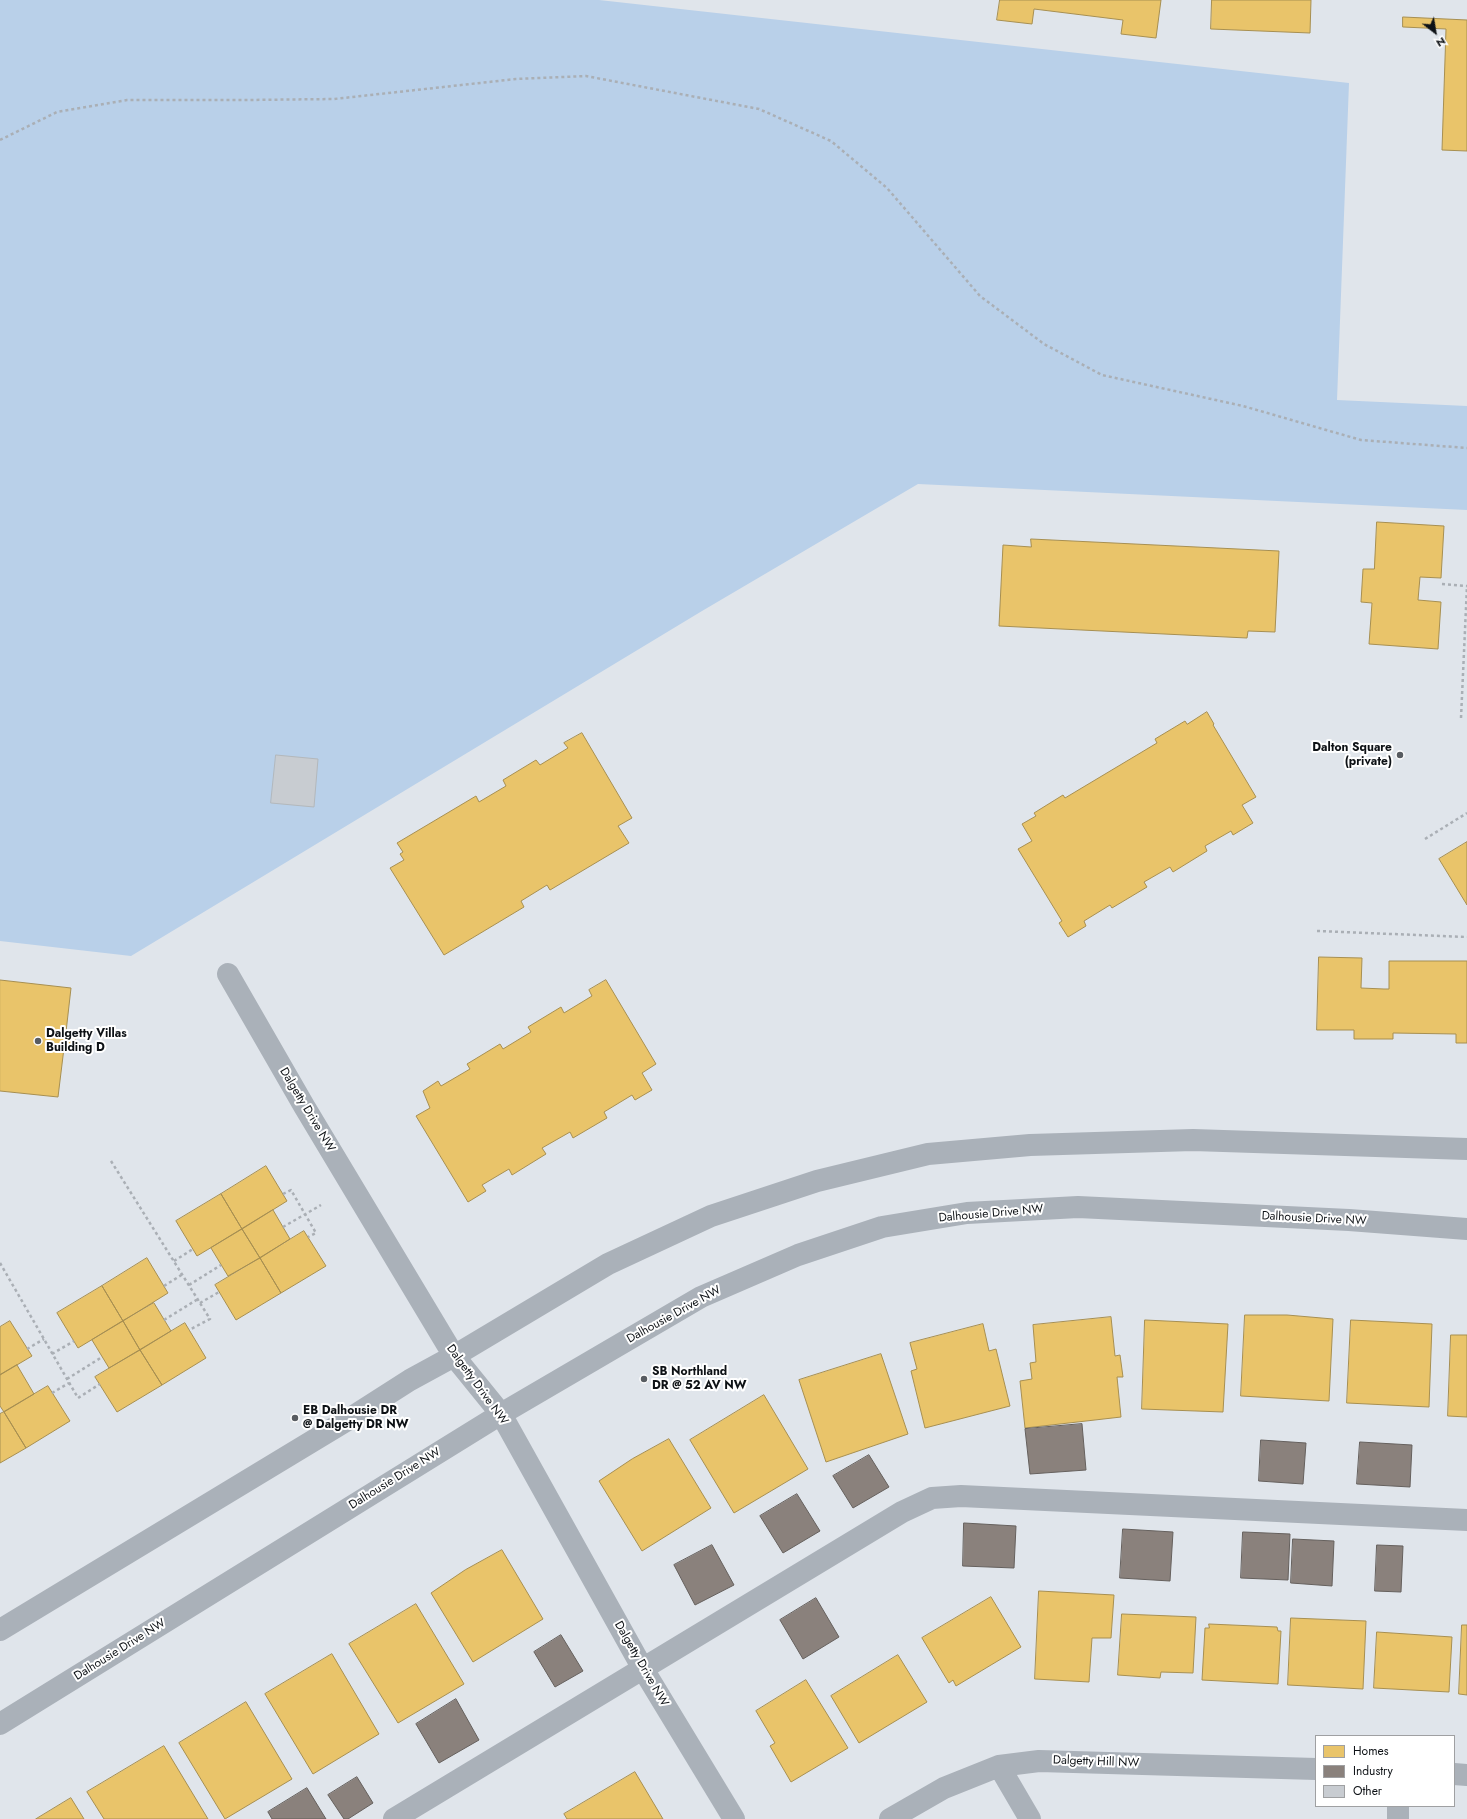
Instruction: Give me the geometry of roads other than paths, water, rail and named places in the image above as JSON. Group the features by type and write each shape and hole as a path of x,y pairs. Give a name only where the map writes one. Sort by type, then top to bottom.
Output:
{"street":[{"name":"Dalgetty Drive NW","path":"228,974 304,1106 454,1356 501,1414 643,1668 734,1819"},
{"path":"0,1630 349,1419 410,1380 454,1356 608,1264 711,1216 817,1181 928,1154 1030,1145 1193,1140 1467,1149"},
{"name":"Dalhousie Drive NW","path":"0,1724 501,1414 701,1297 798,1255 882,1227 967,1213 1078,1207 1349,1220 1467,1229"},
{"path":"394,1819 902,1512 932,1498 961,1496 1467,1520"},
{"name":"Dalgetty Hill NW","path":"890,1819 944,1788 999,1766 1039,1761 1315,1769"},
{"path":"999,1766 1030,1819"},
{"path":"1455,1774 1467,1775"},
{"path":"1398,1807 1398,1819"}],"place":[{"name":"Dalton Square (private)","path":"1400,755"},
{"name":"Dalgetty Villas Building D","path":"38,1041"},
{"name":"SB Northland DR @ 52 AV NW","path":"644,1379"},
{"name":"EB Dalhousie DR @ Dalgetty DR NW","path":"295,1418"}]}
